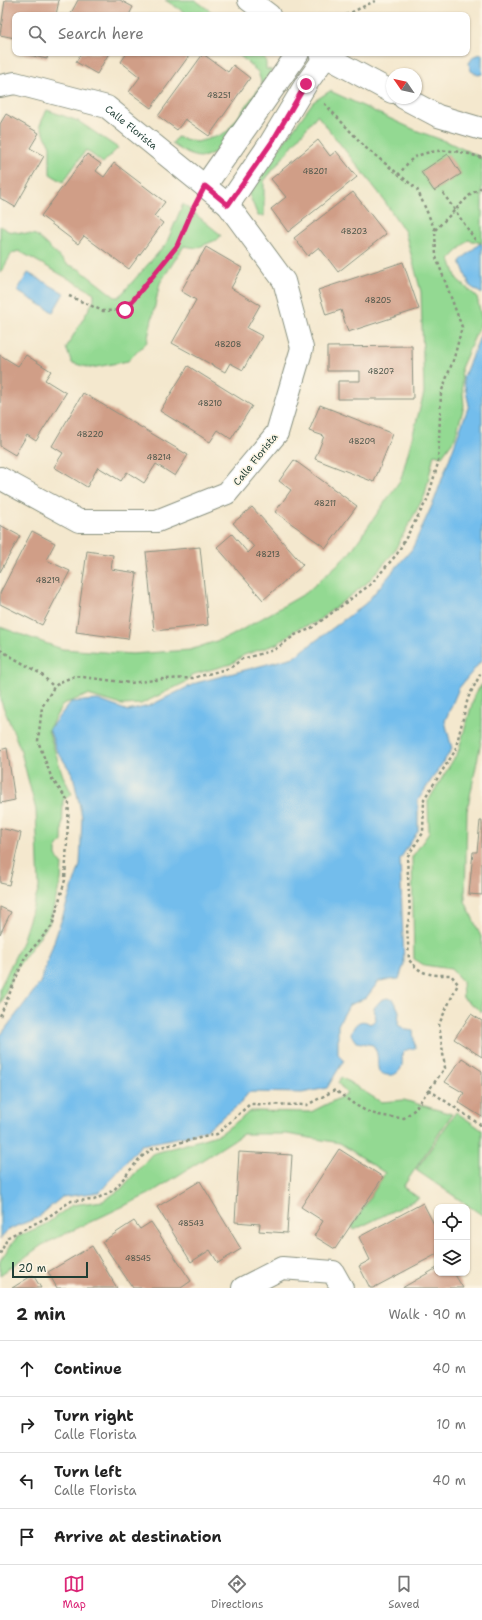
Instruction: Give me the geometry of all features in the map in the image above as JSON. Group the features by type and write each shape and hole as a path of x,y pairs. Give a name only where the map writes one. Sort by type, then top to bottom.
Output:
{"street":[{"path":"249,0 265,12"},
{"path":"205,186 296,56"},
{"path":"228,205 272,142 322,56"},
{"path":"325,56 386,89"},
{"name":"Calle Florista","path":"0,86 14,83 107,107 228,205 284,281 302,348 277,433 227,493 156,521 79,521 0,478"},
{"path":"415,104 438,116 482,129"},
{"path":"243,1288 282,1268 334,1272 342,1288"}],"path":[{"path":"352,12 377,0"},
{"path":"0,1016 25,957 52,926 65,880 69,802 52,778 38,741 42,707 54,687 60,682 75,676 130,683 164,679 193,678 230,668 242,659 274,650 295,636 310,629 371,584 397,554 428,498 438,463 441,393 454,358 462,327 436,257 435,230 418,189 398,175 366,148 306,84"},
{"path":"398,175 414,158 446,150 469,153 482,158"},
{"path":"69,296 103,311 125,310 177,246 205,186"},
{"path":"435,230 470,195 482,187"},
{"path":"443,193 476,241"},
{"path":"0,650 41,674 54,687"},
{"path":"0,1254 8,1237 48,1217 71,1201 94,1200 114,1190 140,1158 152,1149 217,1134 250,1104 307,1105 335,1090 361,1109 379,1117 404,1118 414,1110 445,1068 439,1024 458,984 450,975 428,975 417,969 409,960 407,927 410,914 407,857 423,833 424,799 455,751 468,698 482,671"},
{"path":"429,1090 482,1126"}],"green space":[{"path":"165,0 195,0 212,12 184,12"},
{"path":"240,56 264,56 266,69 272,70 223,147 203,157 197,157 186,153 172,144 177,137 197,142 218,136 228,131 262,84 258,72"},
{"path":"330,91 415,130 450,143 482,158 482,243 468,240 450,259 457,279 477,297 482,320 461,368 464,406 455,438 442,456 434,454 425,495 393,553 367,583 315,623 297,629 277,644 244,655 231,664 191,675 188,681 141,704 122,705 88,695 63,704 48,730 63,776 72,794 63,800 62,841 56,849 56,856 62,864 61,880 49,924 15,970 0,1005 0,988 22,942 39,888 36,810 20,748 0,699 0,627 62,649 132,654 190,650 231,636 306,593 349,554 401,479 424,393 421,292 405,232 379,193 317,115 264,181 264,216 258,216 248,192 313,102","holes":["448,155 461,174 434,191 421,172"]},
{"path":"47,110 78,121 118,148 103,163 86,150 63,182 50,174 50,146 40,125"},
{"path":"183,204 221,235 218,239 197,248 184,246 160,283 147,342 128,361 91,368 72,363 66,348 94,300 94,293 19,251 12,253 0,274 0,226 8,231 36,235 67,264 79,269 115,297 119,297 166,244"},
{"path":"482,684 482,737 467,811 465,901 482,939 482,1012 463,998 462,981 451,969 424,965 414,959 412,857 429,833 428,801 458,752 475,694"},
{"path":"341,1077 381,1102 404,1100 452,1114 403,1187 419,1198 354,1230 352,1227 385,1173 340,1143 287,1134 243,1134 149,1194 42,1245 0,1275 0,1260 17,1237 46,1224 72,1205 103,1201 121,1189 152,1154 220,1134 251,1111 311,1112 347,1094 338,1083"},
{"path":"456,1112 482,1130 482,1215 470,1207 470,1204 466,1204 416,1170"}],"water":[{"path":"482,54 482,74 478,75 471,71 469,63 474,56"},
{"path":"479,244 482,244 482,294 470,286 460,261"},
{"path":"28,273 64,293 53,312 17,291"},
{"path":"482,332 482,660 459,688 445,721 452,749 418,800 418,831 400,859 404,964 399,979 379,981 366,998 349,1005 338,1025 338,1054 344,1060 327,1088 302,1093 249,1092 239,1105 207,1129 186,1136 141,1145 100,1192 62,1197 37,1218 7,1230 0,1240 0,1036 40,983 80,865 82,817 73,775 56,749 49,729 71,702 98,700 128,711 149,706 196,683 294,657 365,604 412,549 434,501 469,405 463,378"},
{"path":"387,998 394,1000 399,1011 398,1025 407,1030 413,1031 415,1048 408,1049 402,1054 400,1069 396,1074 392,1075 386,1075 379,1072 377,1055 373,1045 356,1042 351,1035 353,1028 358,1023 363,1021 370,1024 376,1020 374,1008 381,1000"}],"building":[{"path":"5,0 59,0 57,12 12,12 12,37 0,35"},
{"path":"78,0 120,0 133,7 130,12 72,12"},
{"path":"34,56 48,56 47,59"},
{"path":"79,56 107,56 97,74 76,62"},
{"path":"125,56 189,56 151,108 129,92 140,77 121,62"},
{"path":"202,56 206,56 228,72 233,65 250,78 209,136 185,119 177,130 158,116"},
{"path":"6,114 39,133 30,148 44,156 15,207 0,198 0,124"},
{"path":"318,140 330,156 336,151 357,177 288,232 271,209 286,197 271,179"},
{"path":"87,154 101,164 96,171 104,177 114,163 165,202 154,216 163,223 129,269 84,236 78,244 41,216"},
{"path":"448,154 461,174 434,191 421,172"},
{"path":"353,192 386,234 338,272 319,247 308,256 294,238"},
{"path":"206,247 242,268 231,288 260,305 247,328 262,336 243,370 230,363 225,372 172,343 196,300 181,291"},
{"path":"403,262 419,309 348,332 341,310 326,315 318,290"},
{"path":"412,346 413,399 338,399 338,381 360,381 360,371 327,371 327,347"},
{"path":"0,355 18,366 26,355 51,371 45,380 66,393 36,441 27,435 15,455 0,446"},
{"path":"188,366 252,406 231,439 218,430 210,442 160,411"},
{"path":"83,393 188,455 175,476 156,464 144,483 127,472 121,481 98,467 87,487 54,467 63,453 52,446"},
{"path":"320,405 393,434 374,482 315,459 324,436 309,431"},
{"path":"294,460 357,506 326,548 275,512 291,490 279,481"},
{"path":"252,507 303,565 263,600 217,547 232,534 248,553 254,547 233,523"},
{"path":"0,525 20,536 0,572"},
{"path":"32,531 55,543 46,560 70,571 42,625 0,604 0,593"},
{"path":"200,547 208,625 154,631 146,552"},
{"path":"87,551 113,555 111,569 137,573 128,639 76,632"},
{"path":"7,748 15,800 0,803 0,750"},
{"path":"480,821 482,821 482,895 469,894 473,852 477,852"},
{"path":"0,828 21,833 9,885 0,883"},
{"path":"0,907 11,912 0,934"},
{"path":"471,1014 482,1021 482,1057 454,1039"},
{"path":"462,1058 482,1071 482,1117 458,1102 464,1093 445,1082"},
{"path":"339,1149 383,1177 335,1249 314,1236 323,1221 301,1207"},
{"path":"239,1152 292,1155 287,1233 259,1231 260,1224 235,1222"},
{"path":"200,1181 241,1249 218,1263 210,1250 191,1262 157,1207"},
{"path":"423,1203 434,1224 434,1256 373,1288 370,1288 359,1266 370,1260 359,1237"},
{"path":"134,1221 140,1229 151,1222 191,1281 181,1288 133,1288 102,1242"},
{"path":"92,1246 117,1288 57,1288 48,1272"},
{"path":"434,1270 434,1276 456,1276 463,1288 402,1288"},
{"path":"33,1275 41,1288 12,1288"}],"route":[{"path":"125,310 177,246 205,186 228,205 272,142 306,84"}]}
